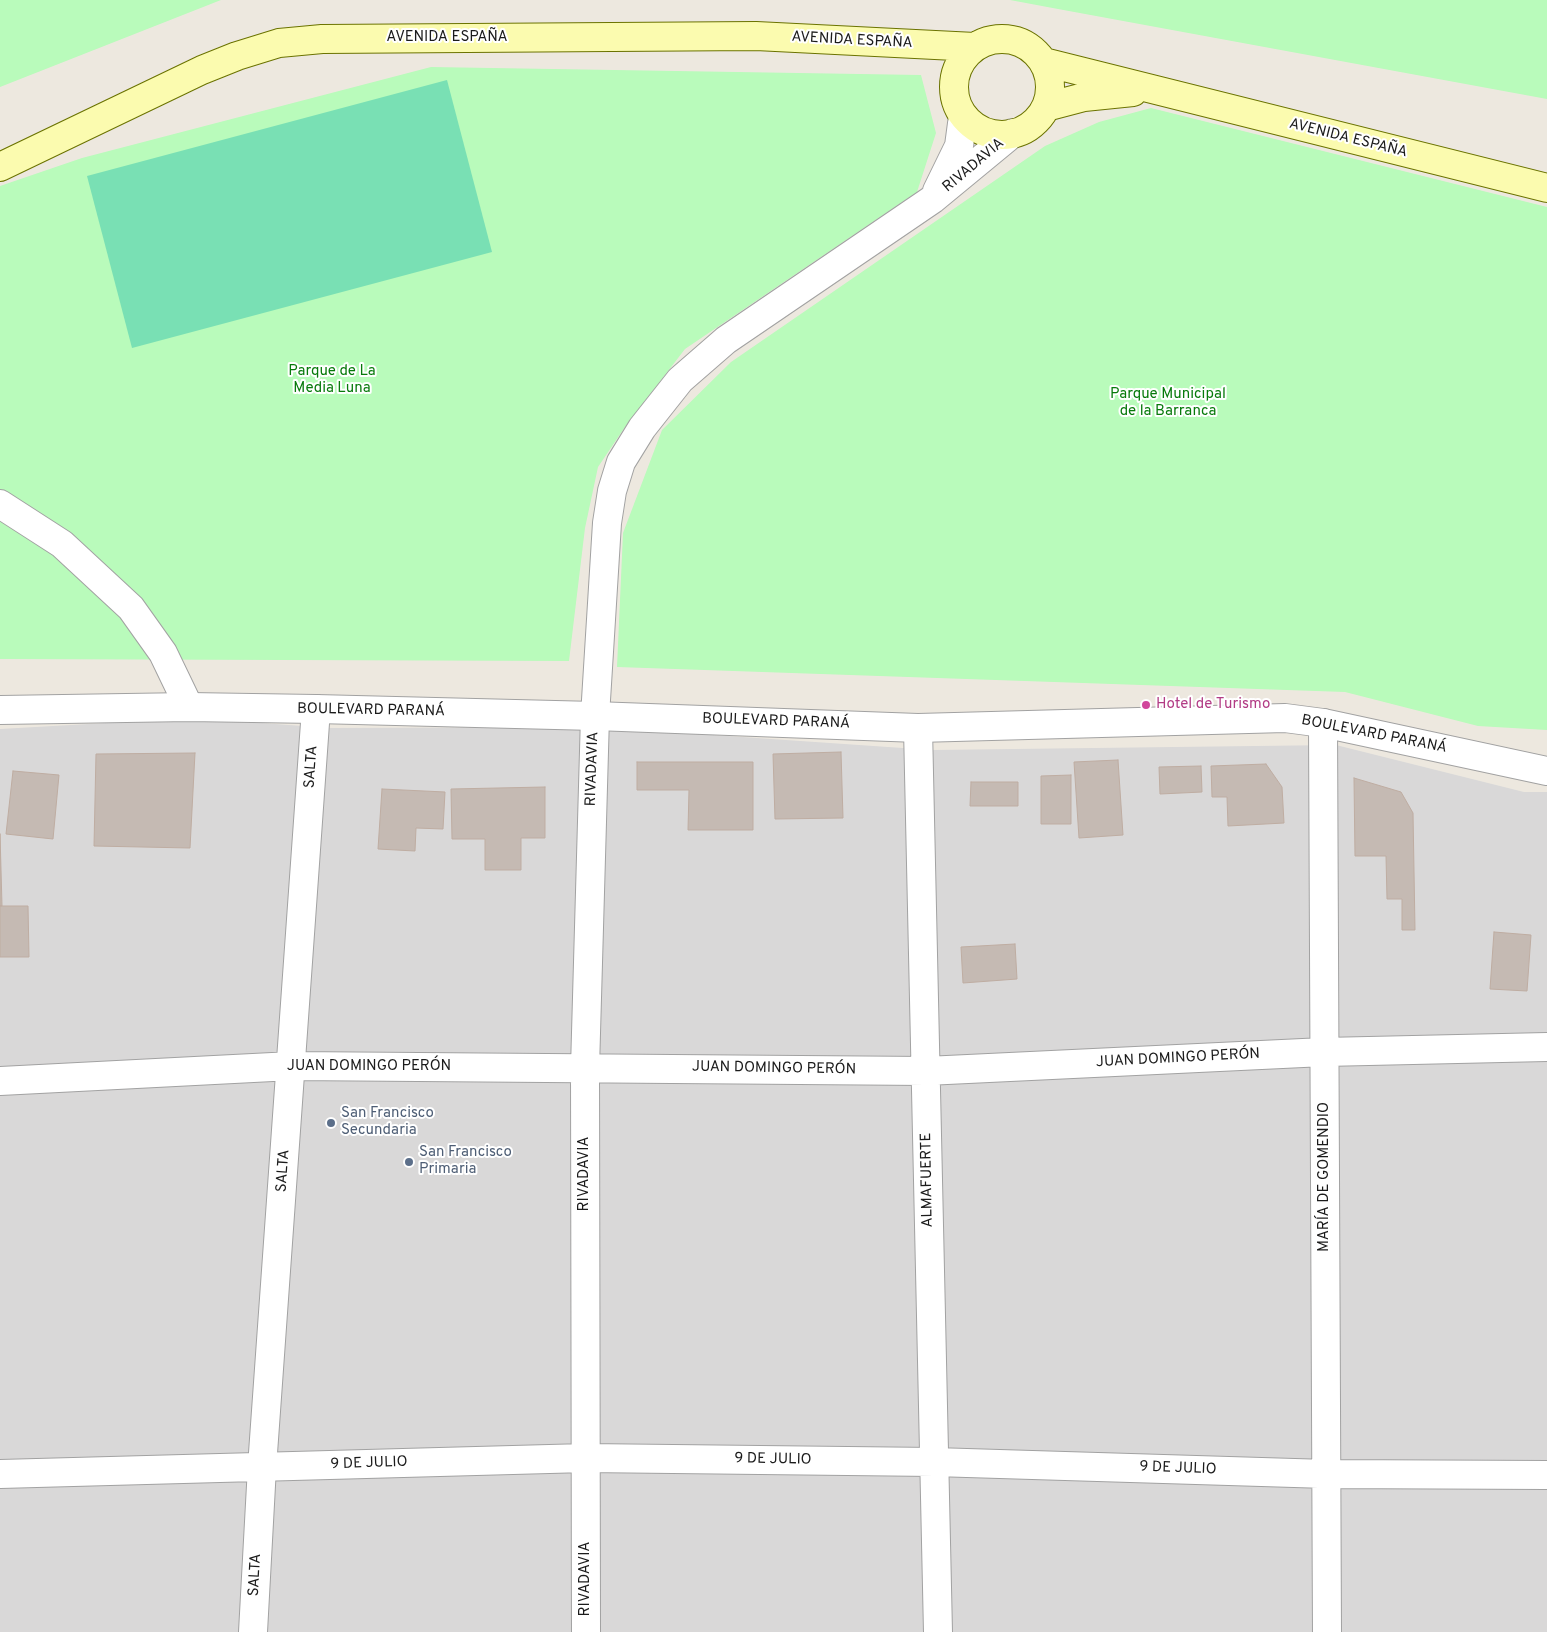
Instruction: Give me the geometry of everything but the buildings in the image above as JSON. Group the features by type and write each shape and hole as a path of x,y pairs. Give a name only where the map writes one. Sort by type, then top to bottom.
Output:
{"main road":[{"name":"AVENIDA ESPAÑA","path":"0,167 202,70 237,56 279,43 322,39 756,36 920,45 975,46 990,40 1005,38 1027,46 1044,62 1149,90 1547,188"},
{"name":"AVENIDA ESPAÑA","path":"920,45 955,71"},
{"path":"975,46 955,71 954,87 956,103 962,116 973,126 985,132 1000,135 1014,133 1027,128 1046,107 1050,92 1049,76 1044,62"},
{"name":"AVENIDA ESPAÑA","path":"1046,107 1084,96 1149,90"}],"street":[{"name":"RIVADAVIA","path":"933,199 959,146 962,116"},
{"name":"RIVADAVIA","path":"586,1632 585,1068 595,716 606,523 612,491 621,462 642,428 680,380 726,340 933,199 1014,133"},
{"path":"0,504 62,544 131,608 164,653 189,707"},
{"name":"BOULEVARD PARANÁ","path":"0,710 189,707 316,709 595,716 918,728 1286,718 1323,723 1547,771"},
{"name":"SALTA","path":"253,1632 262,1467 316,709"},
{"name":"MARÍA DE GOMENDIO","path":"1323,723 1327,1632"},
{"name":"ALMAFUERTE","path":"918,728 938,1632"},
{"name":"JUAN DOMINGO PERÓN","path":"0,1081 292,1066 926,1071 1324,1052 1547,1047"},
{"name":"9 DE JULIO","path":"0,1474 586,1458 934,1462 1326,1474 1547,1475"}],"shaded area":[{"path":"195,718 329,728 596,727 932,750 1336,745 1524,792 1547,792 1547,1632 0,1632 0,729"}],"green space":[{"path":"0,0 221,0 0,87"},
{"path":"1010,0 1547,0 1547,99 1058,9"},
{"name":"Parque de La Media Luna","path":"431,67 921,75 936,133 917,192 685,349 625,427 598,467 585,528 569,661 0,659 0,186 82,158"},
{"path":"447,80 492,252 132,348 87,176"},
{"name":"Parque Municipal de la Barranca","path":"1151,108 1547,207 1547,730 1478,726 1345,692 617,667 623,533 662,430 731,362 1045,146 1099,122"}],"place":[{"name":"Hotel de Turismo","path":"1146,705"},
{"name":"San Francisco Secundaria","path":"331,1123"},
{"name":"San Francisco Primaria","path":"409,1162"}]}
